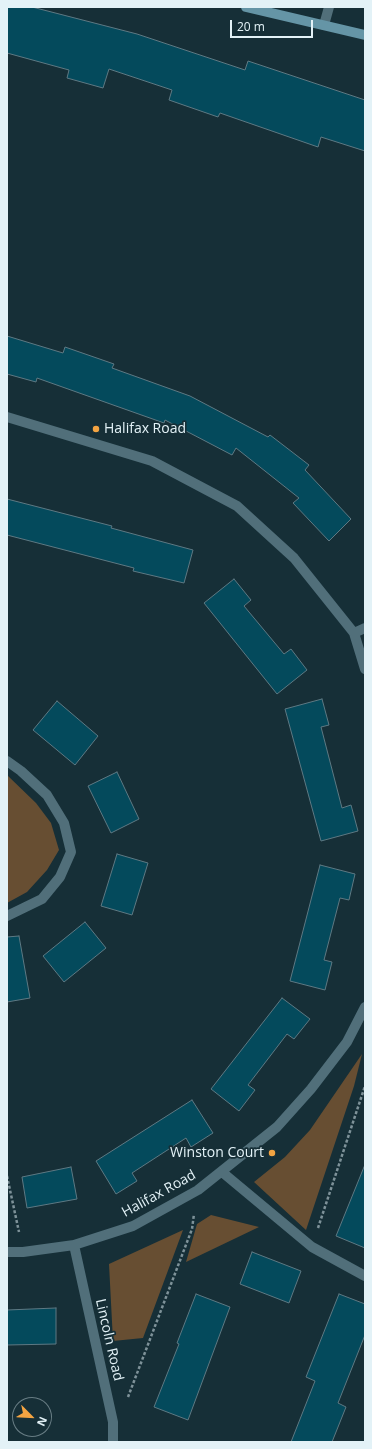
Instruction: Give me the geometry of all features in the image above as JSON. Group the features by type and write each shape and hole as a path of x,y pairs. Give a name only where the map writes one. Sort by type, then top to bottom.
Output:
{"street":[{"path":"246,7 365,35"},
{"path":"324,25 329,7"},
{"path":"7,417 152,461 237,506 294,558 354,633 365,669"},
{"path":"354,633 365,628"},
{"path":"7,761 21,771 47,795 64,823 71,852 60,877 42,899 7,916"},
{"name":"Halifax Road","path":"7,1252 23,1252 74,1245 134,1226 198,1190 277,1127 311,1089 348,1042 365,1007"},
{"path":"222,1172 312,1247 365,1276"},
{"name":"Lincoln Road","path":"74,1245 113,1422 113,1442"}],"path":[{"path":"312,1247 365,1086"},
{"path":"7,1176 23,1252"},
{"path":"113,1422 128,1396 192,1229 198,1190"}],"shaded area":[{"path":"7,775 36,803 51,823 59,850 47,870 27,892 7,903"},
{"path":"362,1054 354,1086 306,1230 254,1182 285,1157 310,1130"},
{"path":"211,1215 259,1227 186,1262 197,1224"},
{"path":"183,1230 143,1338 113,1341 109,1264"}],"building":[{"path":"7,7 32,7 137,34 245,70 248,61 365,100 365,151 321,137 318,147 220,113 218,117 169,100 172,90 109,69 103,88 67,78 69,70 7,53"},
{"path":"7,336 63,353 65,347 114,364 112,368 190,396 268,437 270,435 309,465 305,470 351,519 329,541 293,503 299,498 236,448 232,455 165,420 164,423 37,378 36,382 7,374"},
{"path":"7,499 112,526 111,528 193,550 184,583 133,571 134,568 7,535"},
{"path":"234,579 251,600 244,606 284,654 291,649 307,670 277,694 204,603"},
{"path":"322,699 329,725 321,727 342,808 351,805 358,831 321,841 285,709"},
{"path":"57,701 98,736 75,765 33,730"},
{"path":"117,772 139,819 111,833 88,786"},
{"path":"117,854 148,863 132,915 101,906"},
{"path":"320,865 355,874 349,900 340,898 324,960 332,962 325,990 290,981"},
{"path":"85,922 106,948 64,982 43,956"},
{"path":"19,936 30,998 7,1002 7,937"},
{"path":"282,998 310,1019 294,1039 287,1034 248,1085 255,1090 239,1111 211,1089"},
{"path":"192,1100 213,1133 191,1147 186,1138 132,1173 137,1181 116,1194 96,1161"},
{"path":"71,1167 77,1199 27,1208 22,1177"},
{"path":"365,1167 365,1248 336,1236"},
{"path":"252,1252 301,1271 289,1303 240,1284"},
{"path":"196,1294 230,1307 188,1420 154,1407 179,1344 177,1343"},
{"path":"339,1294 365,1304 365,1335 338,1403 346,1407 332,1442 291,1442 315,1381 306,1377"},
{"path":"56,1308 56,1344 7,1345 7,1310"}],"place":[{"name":"Halifax Road","path":"96,429"},
{"name":"Winston Court","path":"272,1153"}]}
